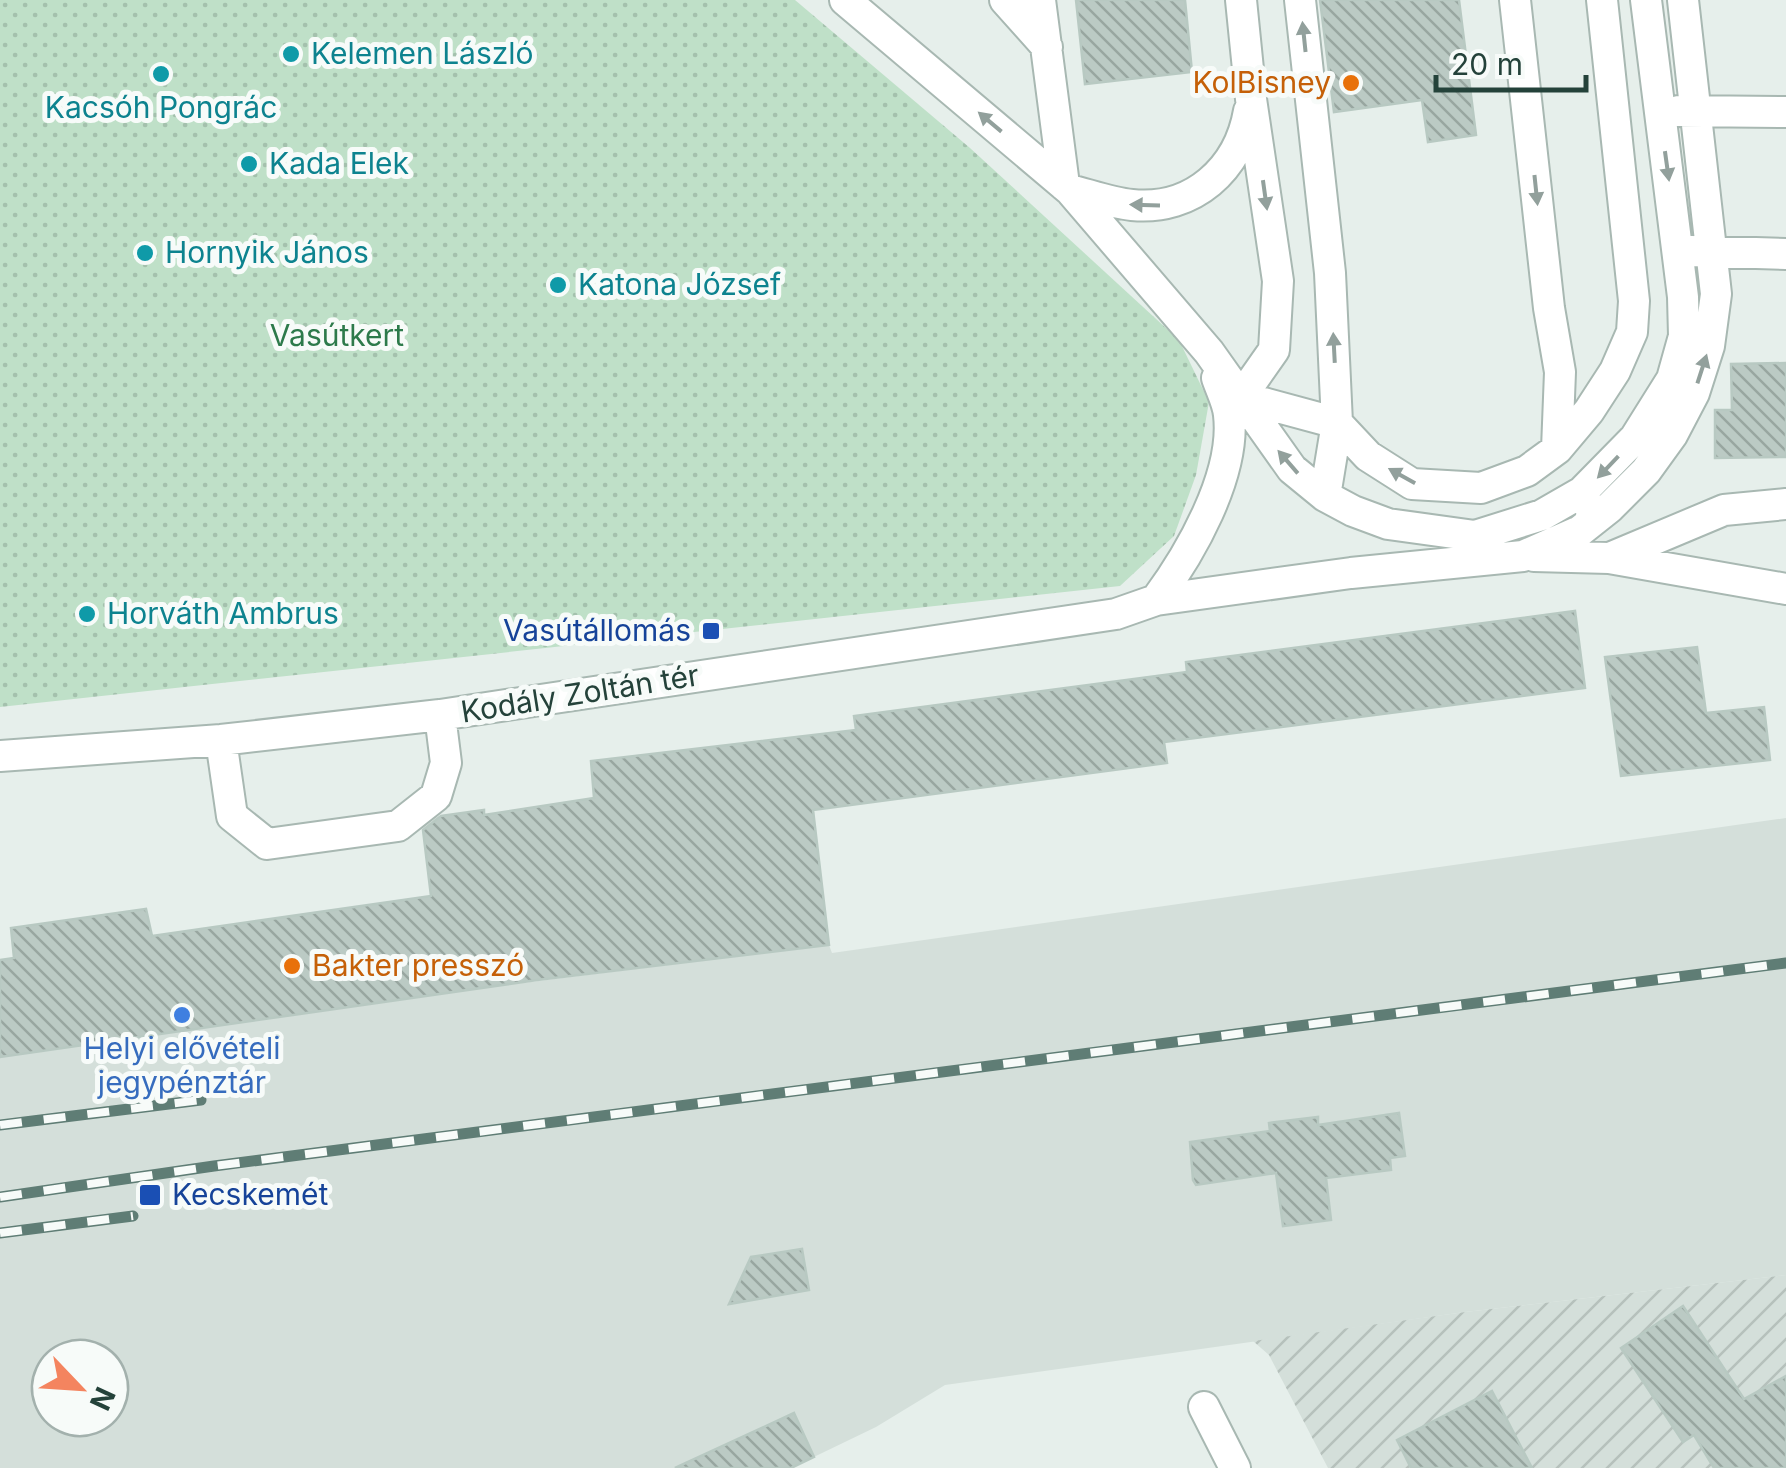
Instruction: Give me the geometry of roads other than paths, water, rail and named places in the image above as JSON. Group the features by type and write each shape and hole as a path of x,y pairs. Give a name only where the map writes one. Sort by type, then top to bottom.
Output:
{"street":[{"name":"Kodály Zoltán tér","path":"845,0 1067,187 1209,352 1262,432 1292,469 1325,496 1388,524 1475,536 1549,529 1576,523 1609,508"},
{"path":"1005,0 1047,47"},
{"path":"1040,0 1067,187 1129,205 1163,206 1180,200 1213,182 1230,162 1244,138 1251,99"},
{"path":"1241,0 1251,99 1278,281 1274,350 1241,397 1337,423 1368,456 1412,484 1481,488"},
{"path":"1300,0 1330,274 1337,423 1325,496"},
{"path":"1514,0 1549,308 1560,372 1557,449"},
{"path":"1423,530 1481,488 1527,470 1557,449 1589,411 1615,371 1632,332 1634,301 1602,0"},
{"name":"Kodály Zoltán tér","path":"1475,536 1542,515 1582,492 1635,438 1672,379 1684,336 1678,251 1646,0"},
{"name":"Kodály Zoltán tér","path":"0,756 221,740 440,716 1116,614 1156,600 1351,573 1524,556 1580,530 1646,472 1672,435 1694,393 1709,346 1716,294 1683,0"},
{"path":"1660,110 1786,112"},
{"path":"1678,251 1786,254"},
{"path":"1156,600 1201,528 1224,469 1230,416 1209,352"},
{"path":"1609,558 1724,510 1786,504"},
{"name":"Kodály Zoltán tér","path":"1351,573 1423,530"},
{"path":"1475,536 1524,556 1609,558 1786,588"},
{"path":"221,740 232,816 267,844 398,826 436,796 446,763 440,716"},
{"path":"1204,1407 1236,1468"}],"railway":[{"path":"0,1197 1786,963"},
{"path":"0,1125 201,1100"},
{"path":"0,1233 133,1216"}],"place":[{"name":"Kelemen László","path":"291,54"},
{"name":"Kacsóh Pongrác","path":"161,74"},
{"name":"KolBisney","path":"1351,83"},
{"name":"Kada Elek","path":"249,164"},
{"name":"Hornyik János","path":"145,253"},
{"name":"Katona József","path":"558,285"},
{"name":"Horváth Ambrus","path":"87,614"},
{"name":"Vasútállomás","path":"711,631"},
{"name":"Bakter presszó","path":"292,966"},
{"name":"Helyi elővételi jegypénztár","path":"182,1015"},
{"name":"Kecskemét","path":"150,1195"}],"park label":[{"name":"Vasútkert","path":"337,336"}]}
